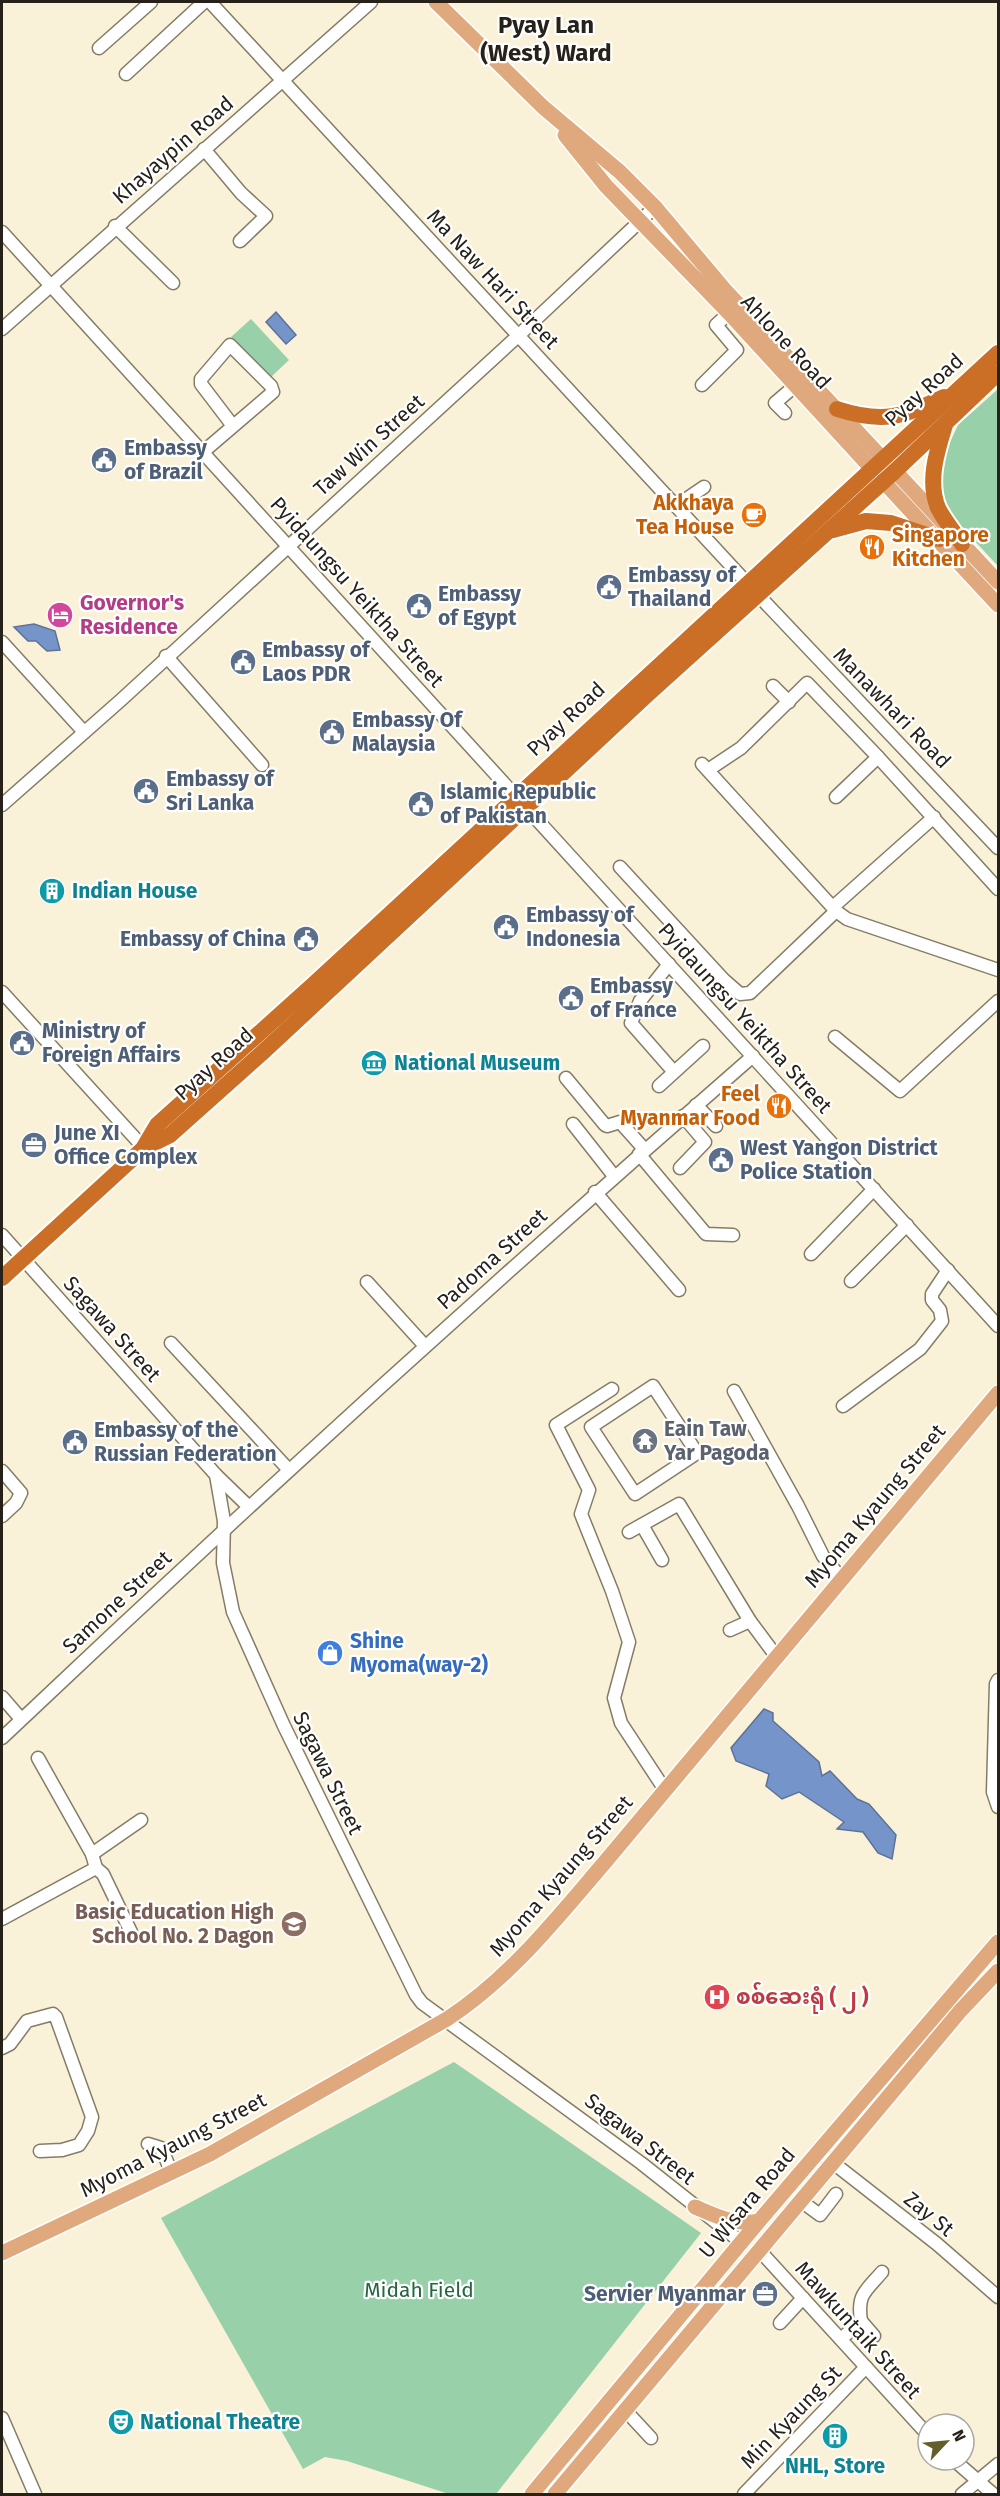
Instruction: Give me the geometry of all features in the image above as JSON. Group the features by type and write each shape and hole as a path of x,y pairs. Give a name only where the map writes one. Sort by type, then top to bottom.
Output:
{"highway":[{"name":"Pyay Road","path":"753,589 829,531 883,470 999,353"},
{"name":"Pyay Road","path":"2,1278 144,1148 157,1125 522,802 883,470 947,420 999,373"},
{"path":"837,409 862,417 890,417 906,414 961,389"},
{"path":"947,420 936,453 934,492 939,508 962,544"},
{"path":"829,531 866,521 891,523 939,539"}],"main road":[{"name":"Ahlone Road","path":"436,2 543,107 620,172 655,207 724,289 837,409 939,539 978,571 999,582"},
{"name":"Ahlone Road","path":"543,107 606,186 796,386 962,544 999,605"},
{"name":"Myoma Kyaung Street","path":"2,2253 172,2173 464,2008 508,1970 547,1930 998,1393"},
{"name":"U Wisara Road","path":"532,2494 741,2242 999,1942"},
{"path":"978,1965 997,1975"},
{"name":"U Wisara Road","path":"555,2494 961,2010 997,1975"},
{"path":"901,2054 915,2065"},
{"path":"695,2207 737,2222 759,2221"},
{"path":"611,2399 626,2411"},
{"path":"555,2467 569,2477"}],"street":[{"path":"99,48 151,2"},
{"path":"126,74 204,2"},
{"name":"Ma Naw Hari Street","path":"210,2 753,589"},
{"name":"Khayaypin Road","path":"2,329 50,284 371,2"},
{"path":"204,149 241,193 266,216 240,241"},
{"name":"Taw Win Street","path":"2,805 519,335 655,207"},
{"path":"116,226 173,283"},
{"name":"Pyidaungsu Yeiktha Street","path":"2,232 999,1326"},
{"path":"702,385 737,350 716,326 729,313"},
{"path":"203,452 273,392 271,387 230,345 201,379 201,384 233,426"},
{"path":"785,413 776,403 796,386"},
{"path":"674,503 685,500 704,488"},
{"name":"Manawhari Road","path":"753,589 999,848"},
{"path":"2,642 84,732"},
{"path":"166,656 262,765"},
{"path":"999,889 807,683 741,748 705,767 847,919 999,970"},
{"path":"774,686 789,702"},
{"path":"836,797 878,757"},
{"path":"620,867 724,981 740,994 750,993 835,908 934,817"},
{"path":"669,964 640,1001 631,1023 674,1072"},
{"path":"2,992 144,1148"},
{"path":"835,1037 900,1091 999,1001"},
{"path":"658,1086 703,1046"},
{"name":"Padoma Street","path":"260,1495 595,1192 753,1056"},
{"path":"566,1078 605,1125 620,1122 706,1234 733,1235"},
{"path":"696,1105 716,1126"},
{"path":"680,1168 705,1142 683,1116"},
{"path":"573,1124 614,1176"},
{"path":"811,1254 874,1189"},
{"path":"595,1192 679,1290"},
{"path":"851,1281 907,1226"},
{"name":"Sagawa Street","path":"2,1235 216,1475 224,1528 223,1563 233,1612 284,1726 416,1995 422,2003 447,2019 641,2163 741,2242"},
{"path":"843,1406 920,1349 942,1321 940,1310 932,1300 932,1294 948,1270"},
{"path":"367,1282 425,1346"},
{"path":"171,1343 289,1470"},
{"path":"653,1386 697,1453 635,1494 591,1427 653,1386"},
{"path":"612,1389 556,1425 589,1490 581,1514 612,1591 629,1642 614,1698 616,1711 621,1723 665,1790"},
{"path":"734,1391 823,1556 841,1578"},
{"path":"2,1471 21,1493 16,1503 2,1516"},
{"path":"216,1475 248,1506"},
{"name":"Samone Street","path":"2,1738 260,1495"},
{"path":"629,1532 679,1504 750,1621 776,1656"},
{"path":"642,1525 662,1560"},
{"path":"730,1630 750,1621"},
{"path":"999,1680 996,1684 993,1792 999,1807"},
{"path":"2,1697 21,1719"},
{"path":"38,1758 92,1854 96,1868 103,1874 131,1932"},
{"path":"92,1854 141,1820"},
{"path":"2,1919 96,1868"},
{"path":"2,2048 10,2044 27,2021 52,2014 56,2017 92,2117 88,2131 80,2145 62,2150 40,2151"},
{"path":"148,2144 161,2148 172,2173"},
{"name":"Zay St","path":"818,2151 937,2244 999,2297"},
{"path":"801,2201 820,2216 836,2194"},
{"name":"Mawkuntaik Street","path":"760,2251 916,2422"},
{"path":"874,2336 861,2321 858,2304 882,2272"},
{"path":"780,2323 803,2298"},
{"path":"841,2339 861,2321"},
{"name":"Min Kyaung St","path":"744,2494 866,2367"},
{"path":"626,2411 651,2438"},
{"path":"2,2418 35,2494"},
{"path":"962,2494 999,2464"},
{"path":"967,2472 993,2494"}],"green space":[{"path":"251,319 289,360 269,379 231,337"},
{"path":"998,389 998,566 944,508 940,464 958,425"},
{"name":"Midah Field","path":"454,2062 701,2233 496,2494 449,2494 347,2461 325,2457 303,2469 161,2218"}],"water":[{"path":"276,312 296,335 286,344 266,322"},
{"path":"34,624 55,631 60,650 47,651 36,641 28,641 14,627"},
{"path":"764,1709 773,1713 773,1721 819,1762 822,1776 830,1771 857,1799 869,1804 896,1835 892,1859 878,1853 863,1832 837,1829 844,1822 799,1792 782,1799 766,1786 769,1774 736,1761 731,1748"}],"place":[{"name":"Embassy of Brazil","path":"104,460"},
{"name":"Akkhaya Tea House","path":"754,515"},
{"name":"Singapore Kitchen","path":"872,547"},
{"name":"Embassy of Thailand","path":"609,587"},
{"name":"Embassy of Egypt","path":"419,606"},
{"name":"Governor's Residence","path":"60,615"},
{"name":"Embassy of Laos PDR","path":"243,662"},
{"name":"Embassy Of Malaysia","path":"332,732"},
{"name":"Embassy of Sri Lanka","path":"146,791"},
{"name":"Islamic Republic of Pakistan","path":"421,804"},
{"name":"Indian House","path":"52,891"},
{"name":"Embassy of Indonesia","path":"506,927"},
{"name":"Embassy of China","path":"306,939"},
{"name":"Embassy of France","path":"571,998"},
{"name":"Ministry of Foreign Affairs","path":"22,1043"},
{"name":"National Museum","path":"374,1063"},
{"name":"Feel Myanmar Food","path":"779,1106"},
{"name":"June XI Office Complex","path":"34,1145"},
{"name":"West Yangon District Police Station","path":"721,1160"},
{"name":"Eain Taw Yar Pagoda","path":"645,1441"},
{"name":"Embassy of the Russian Federation","path":"75,1442"},
{"name":"Shine Myoma(way-2)","path":"330,1653"},
{"name":"Basic Education High School No. 2 Dagon","path":"294,1924"},
{"name":"စစ်ဆေးရုံ ( ၂ )","path":"717,1997"},
{"name":"Servier Myanmar","path":"765,2294"},
{"name":"National Theatre","path":"121,2422"},
{"name":"NHL, Store","path":"835,2436"}],"district":[{"name":"Pyay Lan (West) Ward","path":"546,39"}]}
